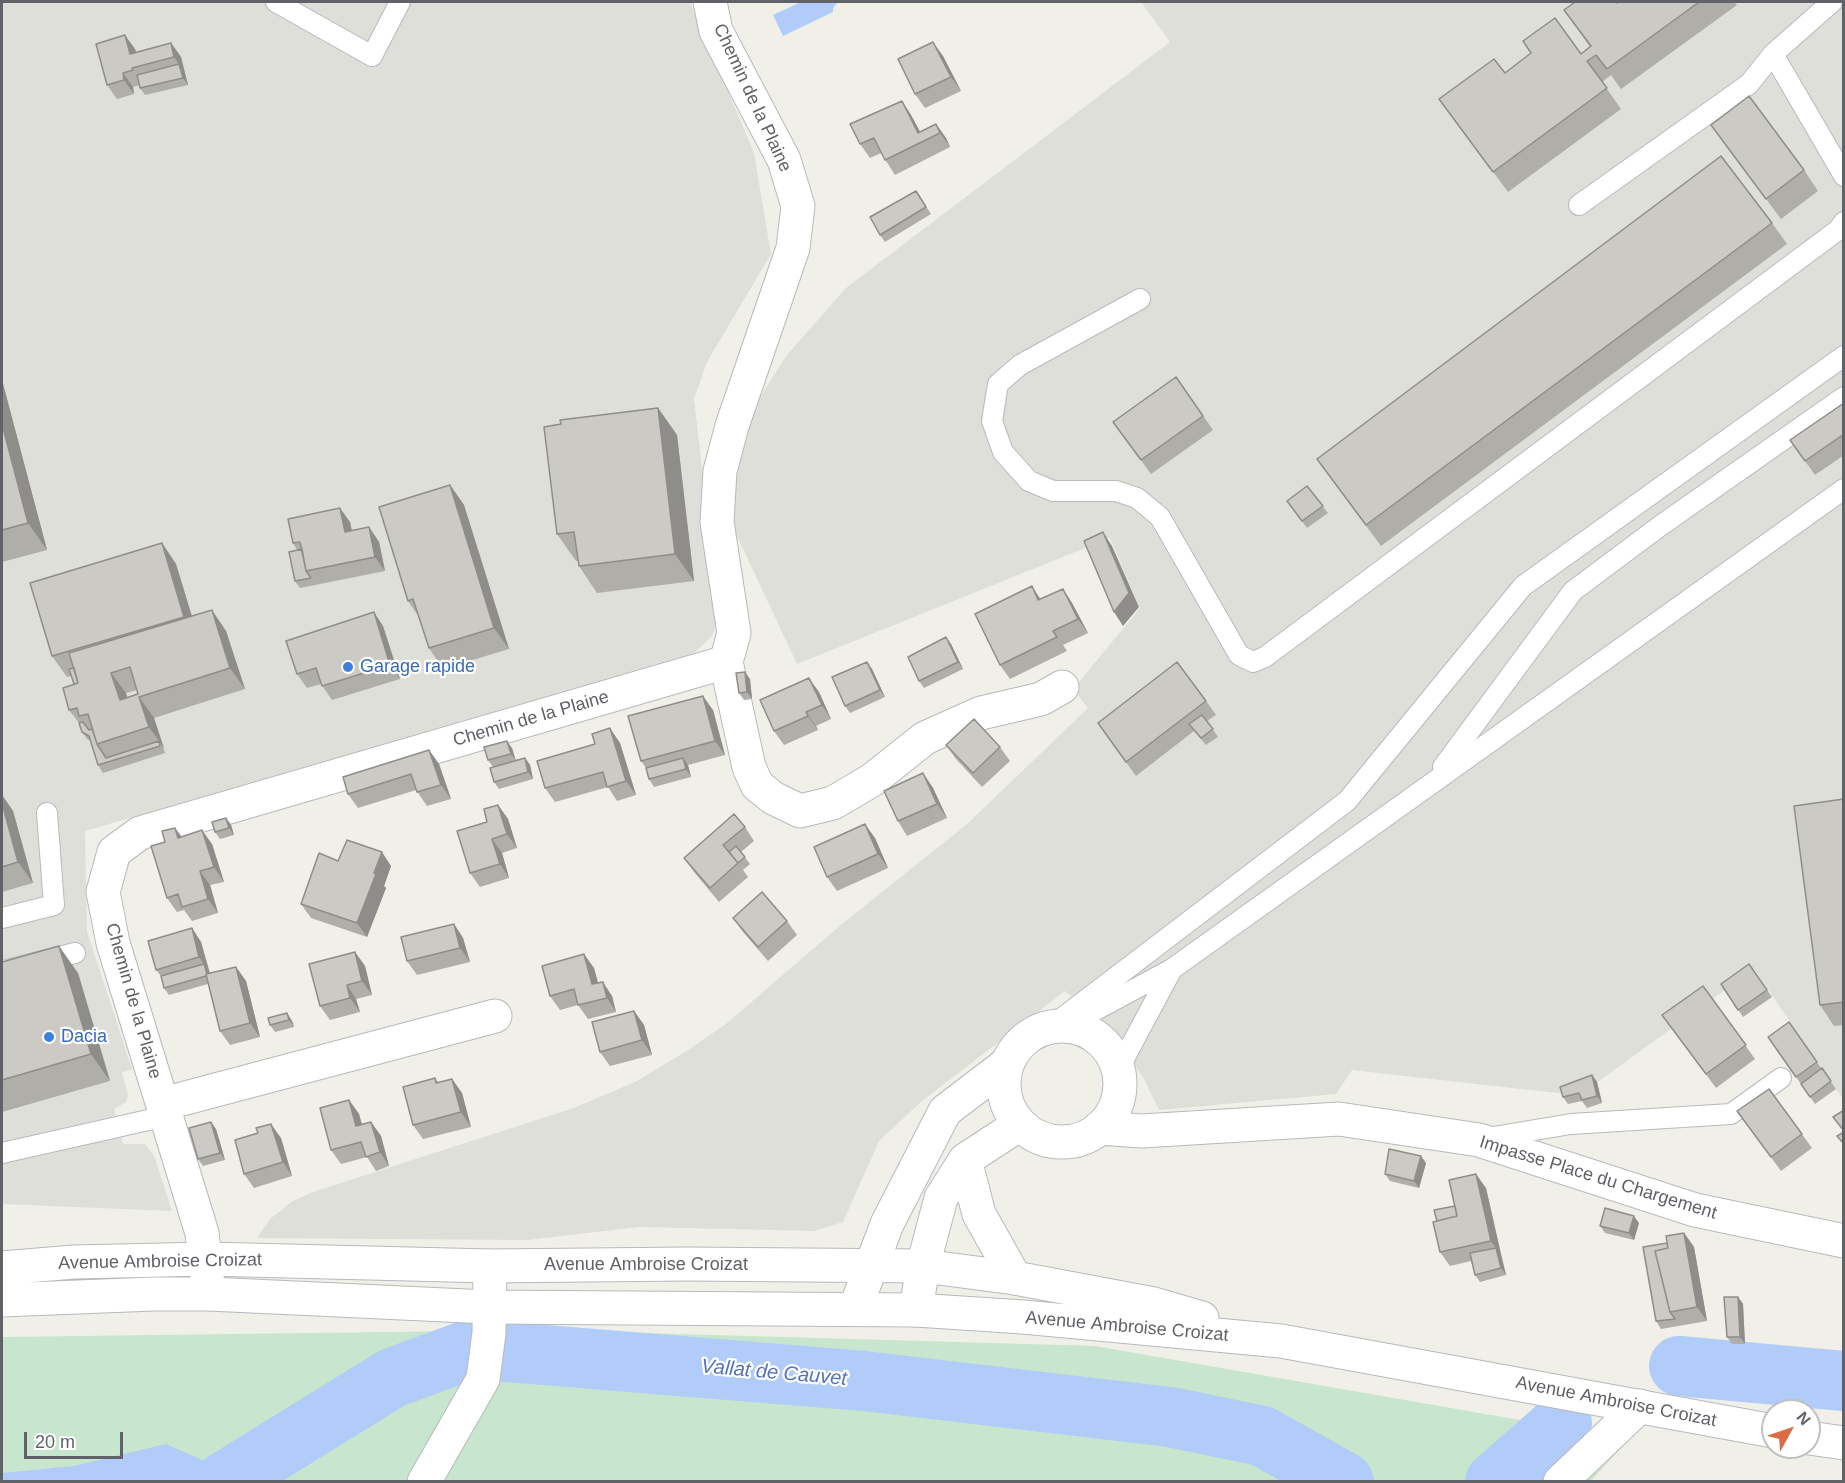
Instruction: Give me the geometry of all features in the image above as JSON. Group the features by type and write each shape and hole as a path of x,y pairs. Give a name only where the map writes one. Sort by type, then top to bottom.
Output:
{"street":[{"name":"Chemin de la Plaine","path":"209,1294 207,1259 196,1212 113,943 103,892 114,852 140,833 726,662 734,633 717,522 720,471 732,426 793,248 798,206 784,160 716,31 710,2"},
{"path":"726,662 749,767 757,785 773,798 800,811 833,803 872,780 925,738 981,713 1041,699 1062,687"},
{"path":"164,1110 495,1016"},
{"path":"855,1309 869,1265 887,1224 945,1111 1008,1064 1024,1041 1057,1027 1084,1030 1100,1040 1111,1053 1118,1071 1120,1086 1117,1102 1100,1128 1085,1137 1069,1142 1051,1141 1035,1136 1020,1124 1011,1112 1005,1096 1004,1080 1008,1064"},
{"name":"Impasse Place du Chargement","path":"1100,1128 1142,1131 1340,1119 1479,1140 1695,1210 1844,1241"},
{"path":"916,1310 923,1266 941,1198 965,1160 1020,1124"},
{"path":"965,1160 979,1214 1015,1278"},
{"name":"Avenue Ambroise Croizat","path":"2,1268 74,1262 207,1259 490,1266 923,1266 1015,1278 1154,1304 1281,1341"},
{"path":"424,1482 483,1379 488,1334 490,1266"},
{"name":"Avenue Ambroise Croizat","path":"2,1300 209,1294 488,1334 855,1309 916,1310 1023,1317 1281,1341 1761,1429"},
{"path":"1560,1482 1640,1406"},
{"path":"1821,1440 1844,1443"}],"lane":[{"path":"276,2 372,56 400,2"},
{"path":"1579,205 1749,84 1773,54 1832,2"},
{"path":"1773,54 1844,176"},
{"path":"1140,299 1020,365 998,384 992,420 1003,452 1029,481 1053,491 1116,491 1137,498 1160,518 1239,655 1253,662 1265,657 1838,230 1844,222"},
{"path":"1057,1027 1347,801 1523,585 1844,356"},
{"path":"1431,783 1573,591 1660,526 1844,397"},
{"path":"1057,1027 1172,969 1844,489"},
{"path":"2,918 54,905 47,813"},
{"path":"2,971 75,953"},
{"path":"1118,1071 1172,969"},
{"path":"1479,1140 1571,1124 1731,1114 1781,1078"},
{"path":"2,1153 164,1110"}],"shaded area":[{"path":"2,2 690,2 754,153 771,254 707,362 694,399 719,614 712,636 694,653 85,831 87,931 132,1069 122,1073 128,1095 126,1102 114,1109 123,1144 145,1144 154,1155 172,1211 2,1204"},
{"path":"1141,2 1843,2 1843,1099 1754,969 1596,1083 1566,1094 1352,1070 1336,1094 1159,1110 1143,1077 1106,1025 1065,991 922,1101 879,1141 843,1222 814,1231 639,1227 527,1240 257,1238 270,1219 291,1202 313,1192 574,1108 637,1081 688,1050 726,1024 842,924 966,825 1088,708 1073,689 1140,608 1110,538 797,664 729,519 740,429 786,356 846,288 1170,42"}],"green space":[{"path":"541,1330 1095,1346 1629,1439 1590,1482 2,1481 2,1337"}],"water":[{"path":"801,2 838,2 833,12 783,36 773,15"},
{"path":"166,1444 223,1469 228,1481 2,1481 2,1473 74,1466"}],"building":[{"path":"1575,2 1699,2 1607,69 1596,55 1587,61 1607,88 1493,172 1439,99 1494,59 1505,73 1531,53 1523,41 1555,18 1581,54 1591,46 1564,10"},
{"path":"125,35 130,54 171,43 174,57 132,68 133,70 123,73 124,80 107,85 96,44"},
{"path":"933,42 951,77 915,94 898,59"},
{"path":"179,64 183,78 140,88 137,75"},
{"path":"1749,96 1804,170 1766,199 1711,125"},
{"path":"902,101 918,133 936,124 940,133 885,160 874,138 860,144 850,124"},
{"path":"1721,156 1772,223 1366,525 1317,459"},
{"path":"916,191 926,207 880,235 870,217"},
{"path":"1176,377 1203,416 1141,460 1113,422"},
{"path":"1844,403 1844,434 1805,461 1790,440"},
{"path":"658,408 675,554 579,566 574,532 557,534 544,427 561,424 560,420"},
{"path":"2,424 28,523 2,530"},
{"path":"450,485 494,628 429,648 413,599 408,601 379,507"},
{"path":"1307,486 1323,506 1302,521 1287,501"},
{"path":"340,508 345,532 369,527 375,557 306,571 300,542 293,543 288,519"},
{"path":"1103,532 1129,593 1114,612 1084,541"},
{"path":"162,543 184,617 52,656 30,583"},
{"path":"302,549 306,571 311,578 295,581 289,552"},
{"path":"1032,586 1038,600 1063,589 1078,619 1053,631 1057,637 1000,665 975,614"},
{"path":"212,610 230,668 139,697 149,727 97,744 88,714 79,716 77,708 69,710 63,688 78,683 69,653","holes":["130,667 138,694 120,700 111,673"]},
{"name":"Garage rapide","path":"374,612 390,665 322,686 316,668 297,674 286,641"},
{"path":"946,637 958,662 919,681 908,657"},
{"path":"867,662 880,690 845,706 832,677"},
{"path":"1177,662 1206,701 1126,762 1098,723"},
{"path":"74,668 78,683 74,684 69,669"},
{"path":"745,672 747,692 739,693 736,673"},
{"path":"809,678 822,705 806,712 808,716 774,731 760,700"},
{"path":"703,696 715,741 641,761 628,716"},
{"path":"1202,715 1213,729 1201,738 1189,724"},
{"path":"974,719 1000,747 973,773 946,745"},
{"path":"83,722 89,730 92,729 97,744 106,758 159,741 160,746 98,765 89,736 82,732 79,723"},
{"path":"610,728 626,781 607,787 603,772 545,788 537,761 595,744 592,734"},
{"path":"507,741 511,754 488,760 484,747"},
{"path":"429,750 441,785 417,792 411,774 348,794 343,777"},
{"path":"525,758 528,772 494,782 490,768"},
{"path":"683,758 686,769 649,779 646,768"},
{"path":"923,773 937,804 898,821 884,791"},
{"path":"1844,799 1844,1002 1820,1005 1794,806"},
{"path":"2,803 18,862 2,867"},
{"path":"498,805 507,834 492,839 500,864 470,873 457,831 487,822 484,809"},
{"path":"734,814 745,827 723,845 738,863 710,888 684,858"},
{"path":"226,818 229,828 215,832 212,822"},
{"path":"865,824 878,854 827,877 814,847"},
{"path":"175,828 178,838 202,830 214,867 200,871 208,899 182,907 178,894 167,898 151,846 165,842 162,831"},
{"path":"347,840 382,852 357,923 301,904 319,853 338,861"},
{"path":"736,846 745,857 738,863 729,852"},
{"path":"762,892 787,921 758,947 733,918"},
{"path":"454,924 460,948 407,961 401,937"},
{"path":"192,928 199,957 156,970 148,941"},
{"name":"Dacia","path":"59,946 91,1054 2,1080 2,962"},
{"path":"355,952 362,981 347,985 350,998 320,1006 309,964"},
{"path":"584,954 592,984 603,982 607,998 578,1005 574,989 550,996 542,966"},
{"path":"204,964 206,976 164,988 161,976"},
{"path":"1749,964 1767,990 1738,1010 1721,984"},
{"path":"236,967 250,1023 220,1031 206,974"},
{"path":"1703,986 1746,1045 1706,1074 1662,1015"},
{"path":"634,1011 642,1040 600,1052 592,1022"},
{"path":"287,1013 289,1020 270,1025 268,1018"},
{"path":"1789,1022 1817,1062 1796,1077 1768,1037"},
{"path":"1822,1068 1831,1081 1810,1097 1801,1084"},
{"path":"1592,1075 1597,1096 1582,1100 1579,1093 1563,1097 1560,1087"},
{"path":"435,1078 436,1083 452,1079 461,1112 413,1125 403,1087"},
{"path":"1769,1089 1802,1134 1771,1157 1737,1111"},
{"path":"349,1100 356,1126 371,1122 380,1152 366,1157 361,1142 331,1150 320,1108"},
{"path":"1844,1110 1844,1131 1833,1117"},
{"path":"211,1122 220,1153 198,1159 189,1128"},
{"path":"271,1124 283,1162 244,1174 235,1140 258,1133 256,1128"},
{"path":"1844,1132 1844,1144 1837,1136"},
{"path":"1389,1149 1421,1156 1414,1181 1385,1174"},
{"path":"1476,1174 1491,1241 1440,1252 1433,1222 1457,1216 1449,1180"},
{"path":"1455,1206 1457,1216 1437,1221 1434,1210"},
{"path":"1605,1208 1634,1216 1629,1233 1600,1226"},
{"path":"1684,1233 1697,1307 1670,1312 1655,1251 1668,1248 1666,1236"},
{"path":"1667,1243 1668,1248 1655,1251 1670,1312 1675,1319 1656,1321 1643,1247"},
{"path":"1496,1248 1501,1268 1475,1275 1470,1253"},
{"path":"1724,1297 1738,1297 1740,1337 1727,1337"}],"waterway":[{"name":"Vallat de Cauvet","path":"224,1482 392,1378 471,1349 864,1381 1170,1417 1262,1436 1344,1482"},
{"name":"Vallat de Cauvet","path":"1679,1366 1844,1381"},
{"name":"Vallat de Cauvet","path":"1495,1482 1562,1423"}],"place":[{"name":"Garage rapide","path":"348,667"},
{"name":"Dacia","path":"49,1037"}]}
